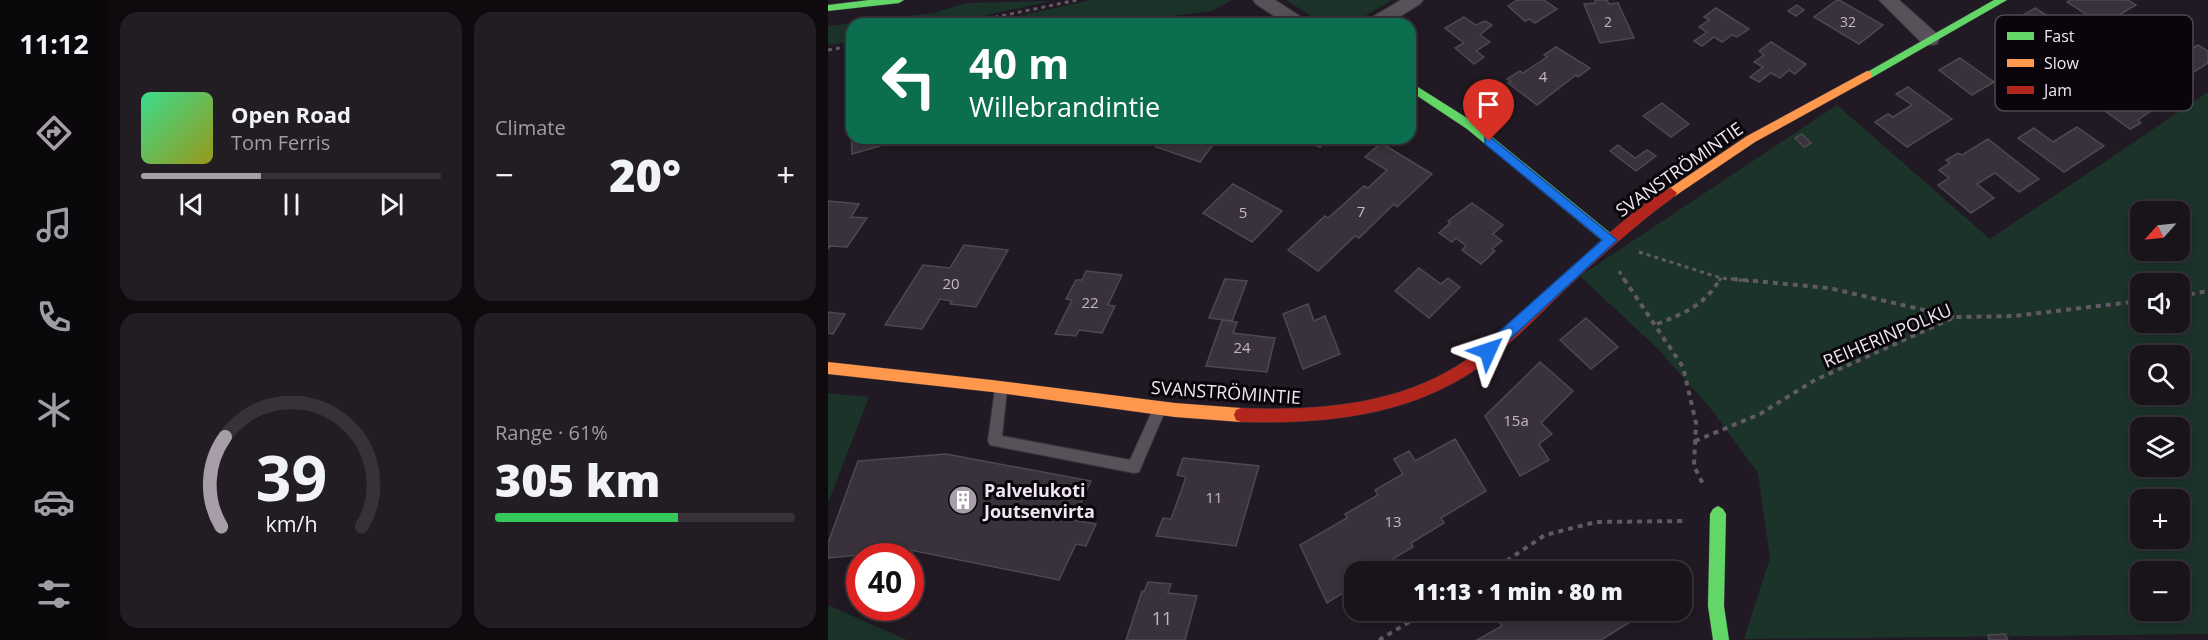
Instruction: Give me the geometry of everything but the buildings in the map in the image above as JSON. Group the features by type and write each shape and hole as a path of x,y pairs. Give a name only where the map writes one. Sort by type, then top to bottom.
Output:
{"street":[{"path":"828,8 899,0"},
{"path":"1262,0 1290,18"},
{"path":"1384,18 1414,0"},
{"path":"1888,0 1930,39"},
{"name":"SVANSTRÖMINTIE","path":"828,368 1160,407 1272,417 1312,416 1421,392 1444,381 1488,351 1610,240 1682,185 1751,139 2002,0"},
{"path":"1416,90 1471,126 1610,240"},
{"path":"1718,514 1716,606 1721,640"}],"lane":[{"path":"1001,387 995,441 1134,467 1160,407"}],"path":[{"path":"992,18 1077,0"},
{"path":"828,50 846,47"},
{"path":"1610,240 1636,251 1721,278 1829,288 1955,317"},
{"path":"1613,266 1657,324 1683,367 1696,423 1694,466"},
{"path":"1657,324 1696,309 1710,298 1721,278"},
{"path":"2190,294 2208,291"},
{"name":"REIHERINPOLKU","path":"1695,441 1760,414 1815,380 1955,317 2014,316 2130,302"},
{"path":"1506,561 1545,535 1596,522 1691,521"},
{"path":"1380,640 1411,621"}],"green space":[{"path":"1092,0 1232,0 1212,11 1158,18 1009,18"},
{"path":"1286,0 1392,0 1362,18 1314,18"},
{"path":"1051,1 973,18 893,18 933,13 966,3"},
{"path":"846,24 846,43 828,45 828,26"},
{"path":"2208,92 2208,634 1744,639 1770,558 1758,473 1711,409 1658,349 1580,276 1837,105 1990,239 2180,111 2193,111 2193,102"},
{"path":"828,393 869,397 828,503"},
{"path":"828,605 846,613 846,621 864,621 907,640 828,640"}],"traffic: fast":[{"path":"828,8 899,0"},
{"path":"1867,75 2002,0"},
{"path":"1416,90 1471,126 1610,240"},
{"path":"1718,514 1716,606 1721,640"}],"traffic: slow":[{"path":"1671,193 1751,139 1867,75"},
{"path":"828,368 992,386 1175,410 1241,415"}],"traffic: jam":[{"path":"1241,415 1314,414 1339,411 1389,402 1434,386 1490,351 1608,242 1671,193"}],"place":[{"name":"Palvelukoti Joutsenvirta","path":"963,500"}],"route":[{"path":"1488,351 1610,240 1489,141"}]}
